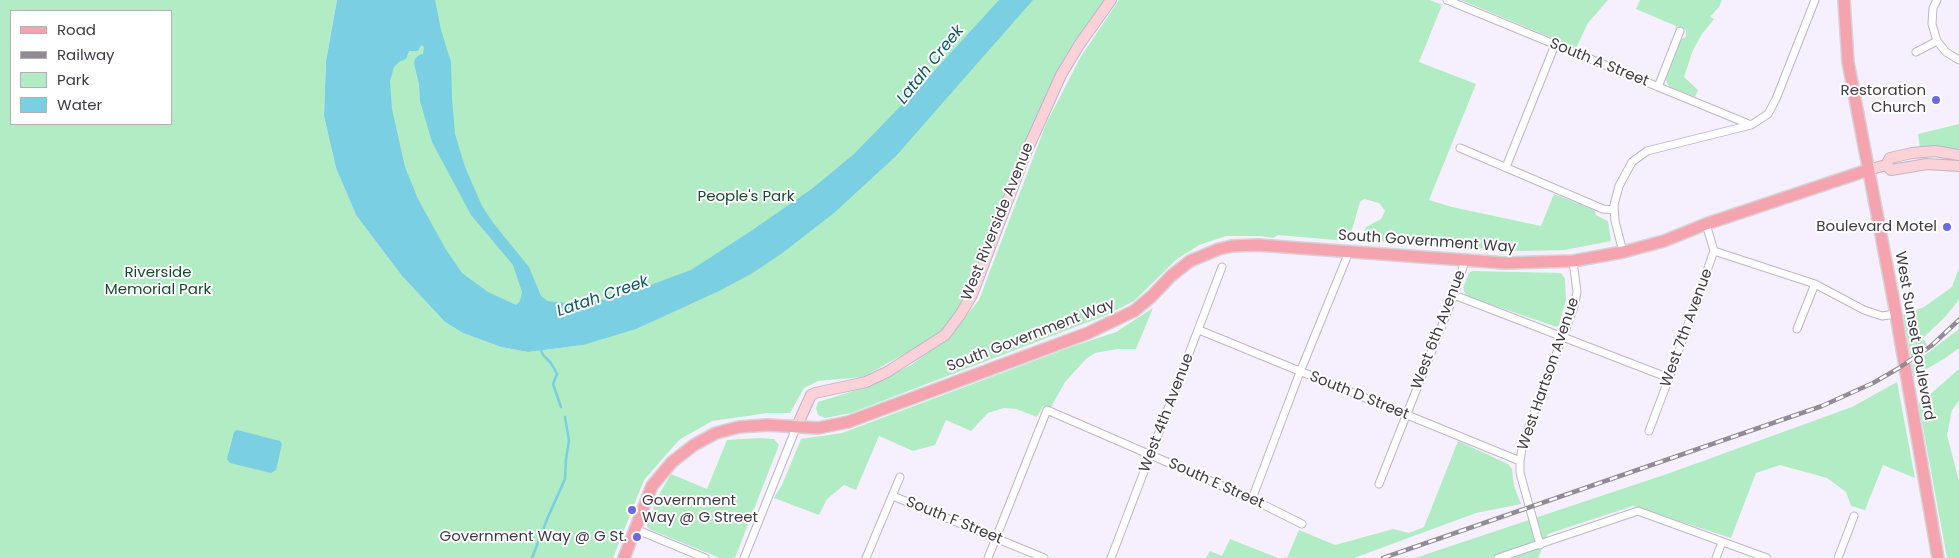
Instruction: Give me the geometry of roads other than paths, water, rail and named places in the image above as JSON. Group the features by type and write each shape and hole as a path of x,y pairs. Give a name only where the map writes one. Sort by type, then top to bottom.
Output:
{"main road":[{"name":"West Riverside Avenue","path":"796,428 814,392 866,382 886,372 945,335 960,315 972,295 1025,154 1061,75 1079,45 1111,0"},
{"name":"West Sunset Boulevard","path":"1844,0 1848,62 1938,558"},
{"path":"1868,170 1886,165 1890,158 1912,153 1935,152 1959,155"},
{"path":"1886,165 1891,170 1927,164 1959,166"},
{"name":"South Government Way","path":"624,558 652,486 672,462 694,445 716,432 740,427 767,425 818,428 848,422 1088,333 1134,311 1190,261 1219,248 1258,246 1532,264 1573,261 1623,252 1664,241 1706,224 1868,170"}],"street":[{"name":"South A Street","path":"1447,0 1751,125"},
{"path":"1623,252 1614,210 1623,177 1632,162 1642,153 1751,125 1768,114 1776,99 1815,0"},
{"path":"1937,0 1932,24 1937,41 1946,52 1959,60"},
{"path":"1658,87 1680,31"},
{"path":"1916,52 1937,41"},
{"path":"1506,167 1555,45"},
{"path":"1460,148 1606,210 1614,210"},
{"name":"West 7th Avenue","path":"1648,431 1714,251 1706,224"},
{"path":"1714,251 1815,284 1864,310 1882,316 1895,314"},
{"path":"1252,499 1300,372 1349,252"},
{"name":"West 6th Avenue","path":"1379,484 1454,295 1465,261"},
{"name":"West Hartson Avenue","path":"1540,545 1520,474 1520,461 1523,442 1574,307 1577,292 1573,261"},
{"name":"West 4th Avenue","path":"1111,558 1222,267"},
{"path":"1797,328 1815,284"},
{"path":"1454,295 1669,378"},
{"name":"South D Street","path":"1199,330 1520,461"},
{"name":"South E Street","path":"996,538 1047,410 1252,499 1302,524"},
{"path":"744,558 796,428"},
{"path":"866,558 900,477"},
{"name":"South F Street","path":"892,496 1044,558"},
{"path":"1498,558 1638,511 1766,558"},
{"path":"1838,558 1854,516"},
{"path":"635,529 705,558"},
{"path":"988,558 996,538"},
{"path":"1716,558 1722,542"}],"water":[{"path":"337,0 435,0 441,30 451,62 455,134 465,167 482,206 529,267 541,296 548,301 575,304 615,298 691,270 751,231 813,188 854,154 924,82 999,0 1033,0 896,156 834,213 781,254 751,274 719,291 636,329 583,345 528,352 501,347 463,333 445,322 402,276 356,215 336,168 324,116 326,61","holes":["421,45 424,47 423,54 419,55 414,63 419,84 420,101 432,142 471,215 513,265 522,292 520,301 516,305 488,292 462,273 445,248 418,199 405,167 392,109 390,81 394,67 406,59 409,51 418,51"]},
{"path":"237,430 280,441 282,444 276,470 271,473 230,463 227,459 234,432"}],"waterway":[{"path":"540,348 557,374 553,384 561,407"},
{"path":"532,558 565,479 569,441 565,417"}],"railway":[{"path":"1383,558 1822,406 1873,383 1899,368 1931,346 1959,320"}],"place":[{"name":"Restoration Church","path":"1936,100"},
{"name":"Boulevard Motel","path":"1947,227"},
{"name":"Government Way @ G Street","path":"632,510"},
{"name":"Government Way @ G St.","path":"637,537"}],"water label":[{"name":"Latah Creek","path":"931,65"},
{"name":"Latah Creek","path":"603,297"}],"park label":[{"name":"People's Park","path":"746,197"},
{"name":"Riverside Memorial Park","path":"158,282"}]}
